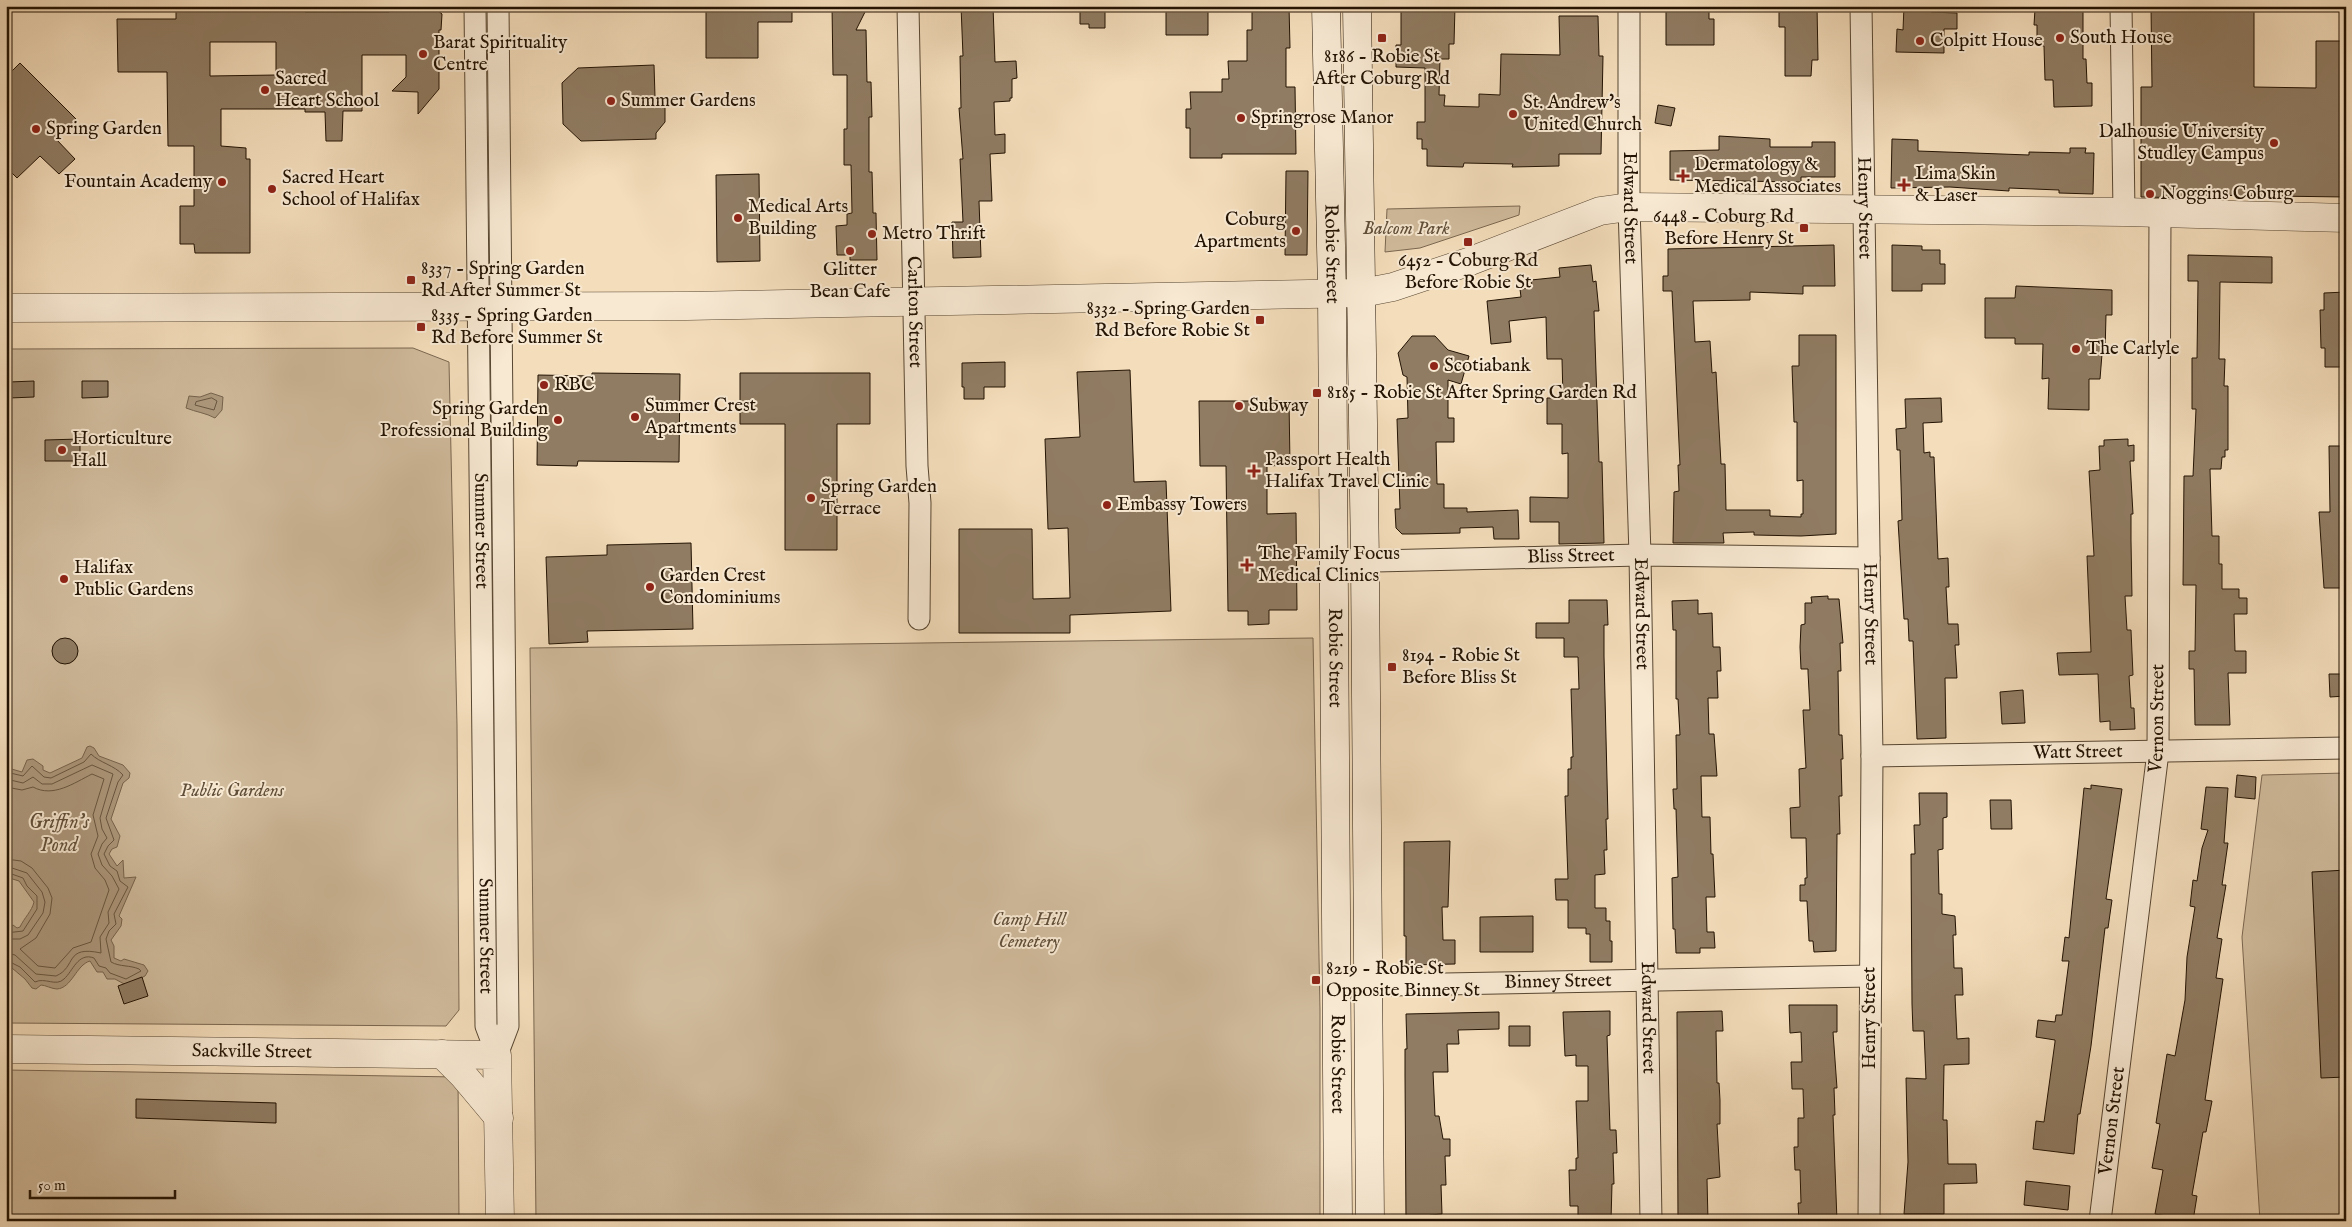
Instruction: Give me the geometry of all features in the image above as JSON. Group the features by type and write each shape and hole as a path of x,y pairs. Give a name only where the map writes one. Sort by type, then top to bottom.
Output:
{"street":[{"name":"Summer Street","path":"475,6 490,306 508,1026 498,1055 500,1221"},
{"name":"Summer Street","path":"490,306 498,6"},
{"name":"Carlton Street","path":"908,6 917,466 920,503 919,619"},
{"name":"Robie Street","path":"1326,6 1332,293 1338,1221"},
{"name":"Robie Street","path":"1357,6 1365,562 1370,1221"},
{"name":"Edward Street","path":"1629,6 1629,207 1640,555 1651,1221"},
{"name":"Henry Street","path":"1860,6 1872,756 1869,1221"},
{"path":"2121,6 2124,212"},
{"path":"6,308 687,306 1362,292 1393,287 1468,262 1600,211 1629,207 2124,212 2346,218"},
{"name":"Vernon Street","path":"2100,1221 2158,752 2160,213"},
{"name":"Bliss Street","path":"1333,562 1640,555 1869,558"},
{"name":"Watt Street","path":"1872,756 2346,748"},
{"name":"Binney Street","path":"1336,986 1870,976"},
{"name":"Sackville Street","path":"6,1049 498,1055"},
{"path":"442,1054 463,1075 498,1118"}],"green space":[{"name":"Balcom Park","path":"1520,206 1519,215 1420,248 1385,252 1387,209"},
{"name":"Public Gardens","path":"413,348 449,362 457,725 459,1010 446,1026 6,1023 6,349"},
{"name":"Camp Hill Cemetery","path":"1313,638 1320,1010 1320,1221 536,1221 530,648"},
{"path":"2346,773 2346,1221 2260,1221 2242,937 2262,775"},
{"path":"6,1070 458,1077 459,1221 6,1221"}],"water":[{"path":"211,393 223,397 222,410 215,418 186,408 189,396 200,397"},
{"name":"Griffin's Pond","path":"87,747 94,748 99,756 123,765 130,773 129,778 123,783 111,819 120,836 117,847 112,849 109,854 117,866 123,860 124,878 136,877 119,916 122,919 121,926 111,940 114,946 114,958 144,965 148,971 145,976 126,985 115,979 107,979 103,972 97,972 90,961 85,963 67,985 62,988 55,989 41,985 36,989 32,988 25,979 6,963 6,929 13,925 17,928 20,927 34,902 19,881 6,877 6,760 8,768 22,772 27,760 33,759 43,766 43,770 50,773 82,758"}],"building":[{"name":"Sacred Heart School","path":"176,6 283,6 283,10 305,10 305,12 389,12 383,6 432,6 442,14 441,30 439,30 439,89 418,114 418,92 392,91 406,77 406,55 362,55 362,111 343,111 342,141 326,141 325,112 305,112 305,109 221,109 221,146 246,148 246,159 250,159 250,253 195,253 194,244 180,244 180,206 194,206 194,146 168,146 167,72 118,72 117,19 176,19","holes":["210,42 276,42 276,75 210,76"]},
{"path":"706,6 792,6 792,22 758,22 758,58 706,58"},
{"path":"832,6 868,6 856,30 866,30 867,82 871,82 872,117 869,117 869,172 872,172 873,213 876,213 877,260 850,260 850,255 837,255 836,226 847,225 847,214 852,213 851,165 844,165 844,129 847,129 847,75 833,75"},
{"path":"961,6 993,6 995,62 1016,61 1017,78 1012,79 1012,98 1010,98 1010,101 994,102 995,135 1005,134 1005,153 990,154 992,201 979,201 981,257 953,258 952,222 963,222 960,159 963,159 959,108 961,108 960,56 963,56"},
{"path":"1080,6 1105,6 1105,28 1089,28 1089,24 1080,24"},
{"path":"1166,6 1208,6 1208,35 1166,35"},
{"name":"Springrose Manor","path":"1252,6 1289,6 1290,48 1286,48 1286,87 1295,87 1296,154 1222,154 1222,158 1190,158 1190,128 1186,128 1186,109 1191,109 1190,92 1222,92 1222,79 1229,79 1228,61 1247,61 1247,30 1252,30"},
{"name":"St. Andrew's United Church","path":"1401,6 1455,6 1454,44 1449,44 1449,59 1440,59 1439,95 1445,95 1444,106 1479,107 1479,94 1500,95 1501,54 1560,55 1559,16 1598,16 1599,56 1603,56 1601,154 1559,154 1559,166 1512,167 1513,164 1464,163 1463,167 1427,166 1427,149 1422,149 1422,139 1417,139 1417,122 1425,122 1425,68 1396,67 1396,45 1401,45"},
{"path":"1666,6 1709,6 1709,19 1714,19 1714,45 1666,45"},
{"path":"1779,6 1817,6 1818,60 1812,60 1811,76 1785,76 1785,27 1779,27"},
{"path":"1904,6 1931,6 1931,12 1957,13 1957,29 1944,29 1944,53 1896,52 1897,29 1903,30"},
{"path":"2043,6 2083,6 2083,59 2086,59 2087,83 2092,83 2092,106 2054,107 2053,80 2045,80 2044,46 2037,45 2037,25 2034,25 2035,9 2043,10"},
{"path":"2151,6 2254,6 2254,87 2316,88 2316,41 2346,41 2346,197 2198,195 2198,198 2141,197 2141,87 2152,87"},
{"name":"Spring Garden","path":"20,63 76,119 56,139 75,159 59,174 40,156 17,178 6,167 6,77"},
{"name":"Summer Gardens","path":"654,65 655,97 665,106 665,122 656,133 656,139 581,141 563,124 562,83 578,68"},
{"path":"1658,105 1675,108 1671,126 1655,123"},
{"path":"1719,136 1770,139 1770,147 1812,147 1812,142 1835,142 1835,177 1801,177 1801,182 1670,180 1670,151 1719,150"},
{"path":"1892,139 1918,140 1918,151 2029,155 2029,152 2070,153 2070,148 2086,148 2085,153 2094,153 2093,194 2059,193 2059,190 2009,188 2009,191 1950,187 1891,188"},
{"name":"Coburg Apartments","path":"1286,171 1308,171 1307,255 1285,255"},
{"name":"Medical Arts Building","path":"759,174 760,261 717,262 716,175"},
{"path":"1834,245 1835,286 1803,286 1803,294 1750,292 1750,300 1693,301 1695,342 1710,341 1712,373 1716,372 1721,464 1725,464 1726,510 1770,510 1770,516 1801,517 1801,514 1803,514 1803,480 1797,481 1797,422 1794,422 1792,366 1799,366 1799,335 1836,335 1836,534 1801,536 1754,535 1754,532 1723,533 1724,543 1673,543 1674,492 1679,491 1678,465 1680,465 1672,291 1663,291 1663,276 1668,276 1668,249"},
{"path":"1892,245 1922,246 1922,250 1940,250 1940,264 1945,264 1945,284 1922,284 1922,291 1892,291"},
{"path":"2188,255 2272,257 2272,283 2220,282 2219,359 2225,359 2224,386 2228,386 2228,450 2225,450 2225,457 2222,457 2221,469 2210,469 2212,536 2219,536 2219,564 2222,564 2222,589 2239,589 2239,598 2247,598 2247,614 2234,614 2235,651 2246,651 2246,673 2228,673 2230,725 2195,725 2194,669 2189,669 2189,651 2195,651 2196,585 2183,585 2184,476 2193,476 2196,409 2192,409 2192,358 2197,358 2198,281 2188,281"},
{"path":"1591,265 1593,282 1596,281 1599,311 1594,311 1599,462 1602,462 1604,543 1559,544 1559,522 1530,522 1530,497 1568,498 1568,453 1562,454 1562,424 1547,424 1547,398 1563,398 1562,359 1547,359 1546,317 1509,321 1511,342 1491,344 1487,301 1521,297 1520,289 1532,288 1531,280 1560,277 1559,268"},
{"name":"The Carlyle","path":"2016,286 2112,290 2112,315 2106,315 2105,354 2102,354 2100,379 2089,379 2089,410 2048,409 2049,378 2042,379 2043,344 2015,344 2015,338 1985,338 1985,298 2015,298"},
{"path":"2346,292 2346,367 2325,367 2325,348 2321,348 2320,310 2324,310 2324,293"},
{"path":"1412,336 1435,336 1448,350 1469,356 1461,384 1448,380 1448,418 1454,418 1454,442 1436,442 1437,484 1444,484 1444,508 1467,508 1467,512 1518,510 1519,539 1494,539 1493,527 1460,528 1460,533 1414,534 1402,534 1396,528 1395,509 1400,509 1397,419 1408,418 1407,377 1403,375 1398,353"},
{"path":"1005,362 1005,387 984,387 984,399 964,399 962,363"},
{"name":"Embassy Towers","path":"1130,370 1134,482 1166,481 1171,611 1070,615 1070,633 959,633 959,529 1032,529 1033,599 1070,598 1068,528 1048,529 1045,439 1080,437 1077,372"},
{"name":"Summer Crest Apartments","path":"592,373 680,374 679,462 578,461 577,466 537,465 538,375 592,376"},
{"name":"Spring Garden Terrace","path":"740,373 870,373 870,424 837,424 837,550 785,550 785,424 740,424"},
{"path":"34,381 34,397 9,398 9,382"},
{"path":"82,381 108,381 108,397 82,398"},
{"path":"1941,398 1942,422 1923,423 1924,453 1930,452 1930,457 1934,457 1938,559 1948,558 1949,587 1946,587 1948,624 1958,624 1959,645 1955,645 1957,678 1945,678 1946,738 1917,739 1913,641 1909,641 1908,619 1904,619 1898,521 1902,520 1900,450 1897,450 1896,429 1906,428 1905,399"},
{"path":"1199,401 1289,401 1290,465 1267,466 1267,514 1296,513 1297,610 1269,610 1269,624 1248,625 1248,611 1228,611 1226,466 1200,466"},
{"name":"Horticulture Hall","path":"80,439 80,461 45,461 45,440"},
{"path":"2128,439 2128,446 2134,445 2134,461 2130,461 2133,514 2131,514 2132,596 2125,596 2127,630 2131,630 2133,675 2129,676 2131,708 2134,708 2135,729 2110,730 2110,721 2100,722 2098,674 2059,675 2057,653 2091,652 2087,556 2094,556 2089,471 2100,470 2099,446 2104,446 2104,440"},
{"path":"2329,446 2346,446 2346,588 2324,588 2319,512 2330,512"},
{"path":"691,543 693,629 587,631 588,642 549,644 546,557 607,555 607,545"},
{"path":"1828,596 1828,599 1839,599 1843,643 1840,643 1841,671 1838,671 1839,735 1842,735 1843,759 1841,759 1842,796 1839,796 1840,834 1837,834 1836,951 1814,952 1813,941 1809,941 1807,901 1800,901 1800,885 1805,885 1805,878 1807,878 1806,838 1791,838 1790,808 1800,807 1799,769 1806,768 1803,710 1810,710 1808,669 1801,669 1801,625 1805,624 1805,603 1812,603 1811,597"},
{"path":"1569,600 1607,600 1608,625 1604,625 1604,656 1607,850 1604,850 1605,874 1595,875 1595,908 1606,908 1606,921 1610,921 1612,962 1590,962 1590,934 1586,934 1586,928 1568,928 1568,900 1556,900 1555,879 1568,879 1565,796 1568,796 1568,769 1571,769 1571,757 1573,757 1571,689 1579,689 1578,657 1564,657 1564,638 1536,638 1536,623 1569,623"},
{"path":"1698,600 1698,614 1712,613 1713,647 1720,647 1721,671 1717,671 1718,698 1708,698 1709,734 1714,734 1717,776 1701,776 1702,817 1710,817 1715,897 1706,897 1707,932 1714,932 1715,948 1700,948 1700,953 1676,953 1675,929 1673,929 1672,878 1678,877 1676,809 1674,809 1673,789 1677,789 1676,735 1680,735 1678,699 1676,699 1676,630 1673,630 1672,601"},
{"path":"65,638 74,642 78,651 74,660 65,664 56,660 52,651 56,642"},
{"path":"2329,674 2346,674 2346,696 2330,697"},
{"path":"2023,690 2025,723 2002,724 2000,692"},
{"path":"2237,775 2256,777 2255,799 2235,797"},
{"path":"2091,785 2122,789 2106,899 2112,900 2108,928 2105,928 2091,1046 2080,1114 2078,1114 2074,1154 2033,1149 2036,1121 2044,1122 2055,1042 2055,1040 2036,1037 2038,1020 2055,1022 2056,1015 2062,1015 2069,961 2062,961 2065,937 2069,938 2084,788 2091,789"},
{"path":"2206,787 2228,788 2224,843 2228,843 2222,885 2226,885 2217,938 2222,939 2216,978 2223,979 2205,1100 2212,1101 2206,1132 2203,1132 2192,1195 2197,1196 2193,1221 2155,1214 2163,1170 2152,1168 2160,1124 2156,1123 2167,1054 2175,1056 2185,1000 2187,957 2195,907 2190,906 2193,880 2197,881 2202,848 2208,830 2201,829"},
{"path":"1919,793 1947,793 1947,817 1943,818 1943,849 1938,850 1939,894 1942,894 1942,914 1955,916 1956,935 1953,935 1954,968 1962,968 1963,995 1955,995 1957,1039 1969,1038 1969,1064 1944,1065 1943,1120 1947,1120 1948,1164 1976,1164 1977,1183 1944,1184 1944,1214 1904,1214 1908,1162 1906,1078 1926,1079 1924,1031 1913,1031 1912,1004 1911,854 1915,854 1914,825 1920,825"},
{"path":"1990,800 2011,800 2012,829 1991,829"},
{"path":"1450,841 1448,907 1442,907 1443,940 1455,940 1455,964 1406,965 1406,936 1404,936 1404,842"},
{"path":"2346,870 2346,1077 2321,1078 2312,872"},
{"path":"1533,916 1533,952 1480,952 1480,917"},
{"path":"142,977 148,996 124,1004 118,986"},
{"path":"1789,1005 1837,1005 1837,1032 1833,1032 1837,1088 1834,1088 1835,1115 1833,1115 1837,1221 1799,1221 1798,1203 1801,1203 1800,1170 1795,1170 1794,1147 1798,1147 1798,1118 1804,1118 1803,1089 1792,1089 1791,1062 1802,1062 1801,1032 1790,1033"},
{"path":"1610,1011 1610,1035 1607,1036 1610,1130 1616,1130 1617,1153 1613,1153 1614,1184 1612,1184 1611,1221 1578,1221 1578,1206 1570,1206 1569,1170 1576,1170 1576,1158 1578,1158 1576,1101 1588,1101 1588,1066 1576,1066 1576,1055 1565,1056 1563,1012"},
{"path":"1722,1011 1723,1031 1716,1031 1717,1083 1719,1083 1720,1100 1720,1124 1717,1124 1720,1177 1707,1179 1708,1221 1678,1221 1677,1012"},
{"path":"1499,1012 1499,1029 1458,1030 1459,1044 1447,1044 1448,1072 1433,1072 1435,1116 1439,1116 1443,1139 1450,1139 1450,1156 1445,1156 1446,1185 1441,1185 1442,1214 1430,1215 1431,1221 1406,1221 1406,1014"},
{"path":"1509,1026 1530,1026 1530,1046 1509,1046"},
{"path":"136,1099 276,1103 276,1123 136,1118"},
{"path":"2026,1181 2070,1186 2068,1210 2024,1205"}],"place":[{"name":"8186 - Robie St After Coburg Rd","path":"1382,38"},
{"name":"South House","path":"2060,38"},
{"name":"Colpitt House","path":"1920,41"},
{"name":"Barat Spirituality Centre","path":"423,54"},
{"name":"Sacred Heart School","path":"265,90"},
{"name":"Summer Gardens","path":"611,101"},
{"name":"St. Andrew's United Church","path":"1513,114"},
{"name":"Springrose Manor","path":"1241,118"},
{"name":"Spring Garden","path":"36,129"},
{"name":"Dalhousie University Studley Campus","path":"2274,143"},
{"name":"Dermatology & Medical Associates","path":"1683,176"},
{"name":"Fountain Academy","path":"222,182"},
{"name":"Lima Skin & Laser","path":"1904,185"},
{"name":"Sacred Heart School of Halifax","path":"272,189"},
{"name":"Noggins Coburg","path":"2150,194"},
{"name":"Medical Arts Building","path":"738,218"},
{"name":"6448 - Coburg Rd Before Henry St","path":"1804,228"},
{"name":"Coburg Apartments","path":"1296,231"},
{"name":"Metro Thrift","path":"872,234"},
{"name":"6452 - Coburg Rd Before Robie St","path":"1468,242"},
{"name":"Glitter Bean Cafe","path":"850,251"},
{"name":"8337 - Spring Garden Rd After Summer St","path":"411,280"},
{"name":"8332 - Spring Garden Rd Before Robie St","path":"1260,320"},
{"name":"8335 - Spring Garden Rd Before Summer St","path":"421,327"},
{"name":"The Carlyle","path":"2076,349"},
{"name":"Scotiabank","path":"1434,366"},
{"name":"RBC","path":"544,385"},
{"name":"8185 - Robie St After Spring Garden Rd","path":"1317,393"},
{"name":"Subway","path":"1239,406"},
{"name":"Summer Crest Apartments","path":"635,417"},
{"name":"Spring Garden Professional Building","path":"558,420"},
{"name":"Horticulture Hall","path":"62,450"},
{"name":"Passport Health Halifax Travel Clinic","path":"1254,471"},
{"name":"Spring Garden Terrace","path":"811,498"},
{"name":"Embassy Towers","path":"1107,505"},
{"name":"The Family Focus Medical Clinics","path":"1247,565"},
{"name":"Halifax Public Gardens","path":"64,579"},
{"name":"Garden Crest Condominiums","path":"650,587"},
{"name":"8194 - Robie St Before Bliss St","path":"1392,667"},
{"name":"8219 - Robie St Opposite Binney St","path":"1316,980"}]}
